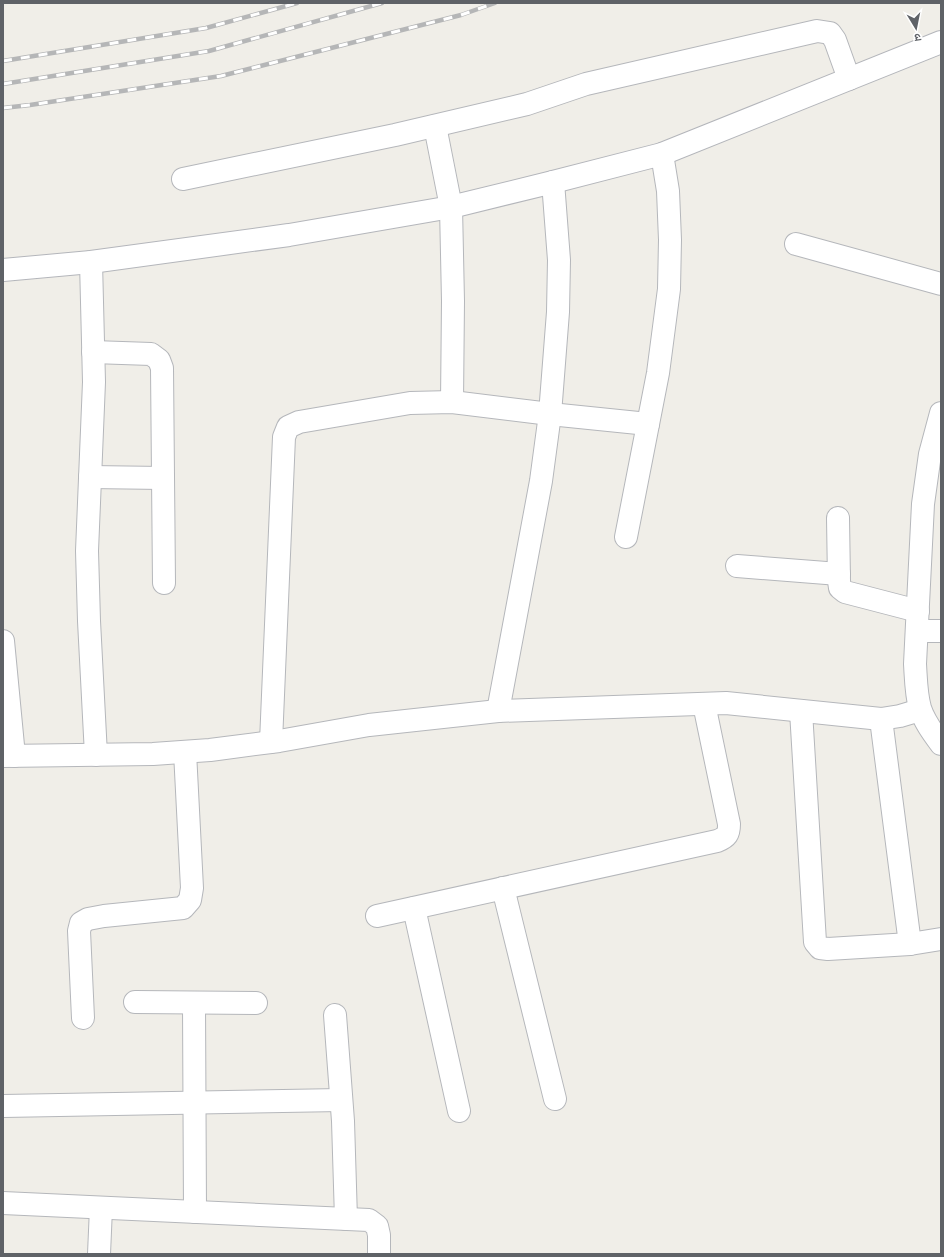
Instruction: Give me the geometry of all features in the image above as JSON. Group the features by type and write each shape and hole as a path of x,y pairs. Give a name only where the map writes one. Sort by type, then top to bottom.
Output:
{"street":[{"path":"183,179 435,126 527,104 586,84 817,31 830,33 835,40 849,79"},
{"path":"3,270 91,262 289,235 451,207 662,154 941,42"},
{"path":"435,126 451,207 453,300 452,402"},
{"path":"626,537 658,373 669,289 670,240 668,191 662,154"},
{"path":"498,711 541,481 550,414 559,282 559,260 553,182"},
{"path":"796,244 941,284"},
{"path":"91,262 94,382 87,551 96,755"},
{"path":"93,352 151,354 159,360 162,368 164,584"},
{"path":"271,742 283,444 288,427 299,422 410,403 452,402 648,424"},
{"path":"941,413 930,454 923,504 915,664 916,689 920,710 941,744"},
{"path":"90,477 163,478"},
{"path":"838,518 840,588 845,592 941,631"},
{"path":"737,566 839,574"},
{"path":"3,641 8,756 153,754 210,750 271,742 369,725 498,711 726,703 881,719 900,716 920,710"},
{"path":"377,916 725,838 729,832 729,824 704,704"},
{"path":"801,711 815,942 820,948 828,949 910,944 941,939"},
{"path":"881,719 910,944"},
{"path":"83,1018 79,931 81,923 88,919 104,916 183,908 190,900 192,888 185,752"},
{"path":"503,888 555,1099"},
{"path":"414,908 459,1111"},
{"path":"135,1002 256,1003"},
{"path":"194,1003 194,1212"},
{"path":"335,1015 343,1121 346,1219"},
{"path":"3,1106 341,1100"},
{"path":"3,1203 369,1220 376,1226 379,1235 379,1254"},
{"path":"99,1254 101,1208"}],"railway":[{"path":"3,61 206,28 297,3"},
{"path":"3,84 209,51 382,3"},
{"path":"3,108 221,76 461,15 495,3"}]}
